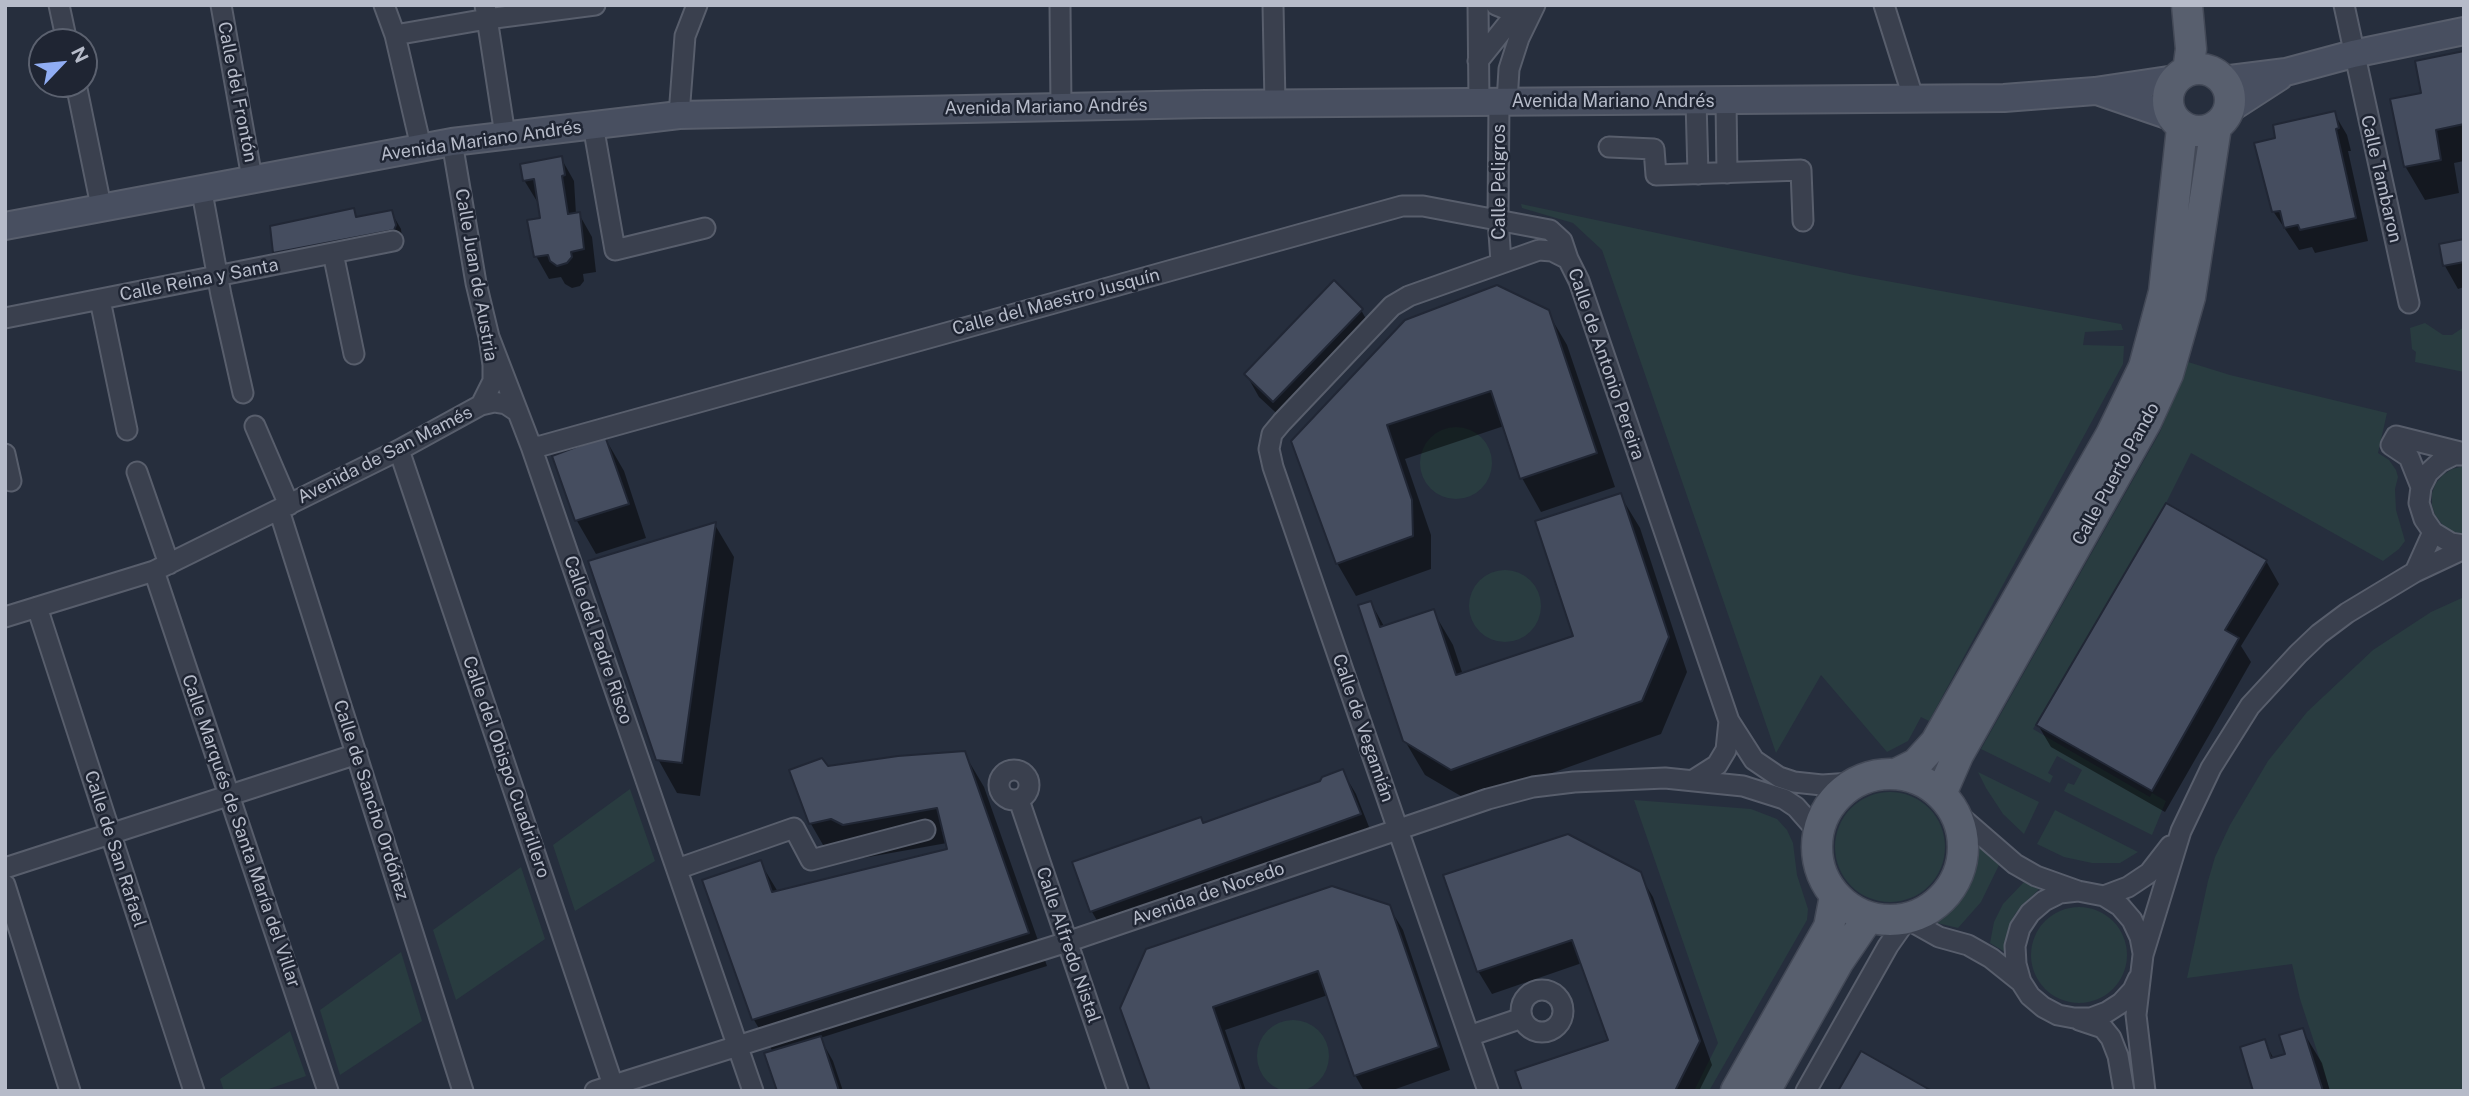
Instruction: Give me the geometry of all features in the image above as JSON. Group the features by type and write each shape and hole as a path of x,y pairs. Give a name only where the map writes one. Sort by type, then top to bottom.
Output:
{"main road":[{"path":"2187,5 2191,49 2199,75 2229,92 2222,118"},
{"path":"2199,75 2204,5"},
{"name":"Avenida Mariano Andrés","path":"5,226 421,147 679,115 1275,103 2004,98 2095,91 2199,75 2286,72 2353,54 2464,31"},
{"name":"Avenida Mariano Andrés","path":"2095,91 2202,131 2286,72"},
{"path":"2177,123 2168,96 2199,75"},
{"name":"Calle Puerto Pando","path":"1948,803 1958,754 2146,422 2156,370 2222,118"},
{"name":"Calle Puerto Pando","path":"2177,123 2177,295"},
{"name":"Calle Puerto Pando","path":"1898,774 1916,764 1936,742 2111,435 2156,370"},
{"path":"1898,774 1921,780 1948,803 1962,830 1964,848 1954,883 1943,898 1929,909 1907,919 1890,921 1868,918 1856,913 1835,896 1820,869 1816,850 1824,813 1836,797 1852,783 1874,775 1898,774"},
{"path":"1736,1091 1829,927 1835,896"},
{"path":"1765,1091 1838,962 1868,918"}],"street":[{"path":"59,5 64,28"},
{"name":"Calle del Frontón","path":"221,5 253,178"},
{"path":"384,5 395,35 421,147"},
{"path":"395,35 486,12 595,5"},
{"path":"679,115 685,36 697,5"},
{"path":"1060,5 1061,107"},
{"path":"1273,5 1275,103"},
{"path":"1478,5 1478,61 1495,102"},
{"path":"1496,5 1511,11 1533,7"},
{"path":"1884,5 1913,97"},
{"name":"Calle Tambaron","path":"2344,5 2409,303"},
{"path":"1478,61 1510,21 1533,7"},
{"path":"1495,102 1533,7"},
{"path":"486,12 505,135"},
{"path":"79,98 101,206"},
{"path":"1696,101 1698,174"},
{"path":"1726,101 1727,173"},
{"name":"Calle Peligros","path":"1495,102 1501,262"},
{"path":"593,125 615,250 705,228"},
{"name":"Calle Juan de Austria","path":"452,142 476,283 489,337 493,381 481,405"},
{"path":"1609,148 1654,149 1657,175 1801,170 1803,222"},
{"path":"201,187 243,393"},
{"name":"Calle del Maestro Jusquín","path":"531,446 541,446 1402,206 1423,206 1550,230 1562,241 1569,259"},
{"name":"Calle Reina y Santa","path":"5,318 393,241"},
{"name":"Calle de Antonio Pereira","path":"1282,422 1392,306 1409,296 1539,250 1552,251 1569,259 1579,281 1729,721 1754,761 1779,777 1794,782 1822,785 1852,783"},
{"path":"333,253 354,354"},
{"path":"100,300 127,430"},
{"name":"Calle del Padre Risco","path":"489,337 519,411 753,1091"},
{"path":"481,405 494,402 506,404 519,411"},
{"name":"Avenida de San Mamés","path":"5,617 161,568 399,450 481,405"},
{"name":"Calle de Vegamián","path":"1282,422 1272,434 1269,449 1273,467 1488,1091"},
{"name":"Avenida de San Mamés","path":"255,426 284,508"},
{"path":"2421,487 2410,457 2391,445 2396,436 2464,454"},
{"name":"Calle del Obispo Cuadrillero","path":"399,450 608,1089"},
{"path":"5,454 11,481"},
{"path":"2464,454 2454,455 2440,462 2428,473 2421,487 2419,503 2424,519 2433,532 2464,547"},
{"path":"137,472 161,568"},
{"name":"Calle de Sancho Ordóñez","path":"284,508 357,754 463,1091"},
{"path":"2415,572 2433,532"},
{"path":"2074,1018 2107,1012 2121,1003 2133,990 2181,831 2211,768 2244,717 2282,671 2319,634 2347,613 2415,572 2464,547"},
{"name":"Calle Marqués de Santa María del Villar","path":"161,568 229,797 328,1091"},
{"name":"Calle de San Rafael","path":"37,607 194,1091"},
{"name":"Calle de Antonio Pereira","path":"1695,779 1717,765 1726,750 1729,721"},
{"path":"5,868 357,754"},
{"name":"Avenida de Nocedo","path":"608,1089 1067,942 1488,799 1533,787 1615,779 1695,779 1743,786 1784,799 1796,807 1818,832"},
{"name":"Calle Alfredo Nistal","path":"1018,800 1118,1091"},
{"path":"1948,803 2015,864 2036,876 2078,891 2104,896 2120,906 2132,920 2140,937 2141,965 2136,1015 2145,1091"},
{"path":"677,869 794,828 811,860 925,830"},
{"path":"2104,896 2128,887 2149,873 2181,831"},
{"path":"5,885 70,1091"},
{"path":"2078,891 2060,893 2044,901 2030,913 2020,928 2015,946 2016,964 2021,982 2030,996 2043,1007 2058,1015 2103,1028 2111,1038 2118,1056 2124,1091"},
{"path":"1806,1091 1888,946 1907,919 1939,937 1968,945 1992,958 2021,982"},
{"path":"1469,1035 1522,1018"}],"green space":[{"path":"1521,204 1854,275 2121,324 2123,330 2085,332 2083,345 2124,346 2123,364 1929,721 1921,717 1908,741 1887,752 1821,675 1776,753 1602,250 1573,223 1522,208"},
{"path":"2425,323 2443,335 2452,335 2464,327 2464,372 2415,362 2416,352 2412,349 2410,328"},
{"path":"2188,362 2230,375 2387,413 2378,453 2389,460 2396,470 2396,510 2405,541 2383,561 2191,453 2166,503 2033,729 2150,797 2152,793 2166,801 2152,835 2064,791 2068,783 2074,785 2082,770 2057,756 2048,773 2053,776 2050,783 1981,749 2160,432"},
{"path":"1456,427 1476,433 1486,443 1492,463 1486,483 1476,493 1456,499 1436,493 1426,483 1420,463 1426,443 1436,433"},
{"path":"2464,466 2464,533 2461,534 2451,531 2435,515 2432,493 2443,475"},
{"path":"1505,570 1525,576 1535,586 1541,606 1535,626 1525,636 1505,642 1485,636 1475,626 1469,606 1475,586 1485,576"},
{"path":"2464,597 2464,1091 2330,1091 2300,999 2292,964 2187,978 2208,881 2215,857 2230,825 2268,761 2307,712 2373,650 2431,612"},
{"path":"1978,772 2039,802 2024,834 2003,814"},
{"path":"630,789 655,861 575,911 553,845"},
{"path":"1890,792 1911,796 1929,808 1941,826 1945,847 1941,868 1929,886 1911,898 1890,902 1869,898 1851,886 1839,868 1835,847 1839,826 1851,808 1869,796"},
{"path":"1634,800 1751,809 1777,819 1787,830 1793,843 1797,875 1808,909 1807,920 1709,1091 1694,1091 1718,1043"},
{"path":"2055,810 2138,852 2120,863 2092,863 2064,857 2037,844"},
{"path":"1977,843 1999,865 1981,902 1958,928 1933,922 1959,900 1969,883 1975,868"},
{"path":"521,867 545,939 456,1000 433,930"},
{"path":"2024,882 2039,889 2015,914 2009,928 2005,952 1990,943 1994,922 2003,904"},
{"path":"2070,907 2088,907 2106,915 2119,928 2127,946 2124,974 2106,995 2088,1003 2070,1003 2052,995 2039,982 2031,964 2031,946 2039,928 2052,915"},
{"path":"401,952 422,1021 340,1075 320,1010"},
{"path":"1293,1020 1313,1026 1323,1036 1329,1056 1323,1076 1313,1086 1293,1092 1273,1086 1263,1076 1257,1056 1263,1036 1273,1026"},
{"path":"290,1031 306,1076 263,1091 224,1091 220,1079"}],"building":[{"path":"2464,51 2464,124 2436,130 2441,160 2404,167 2390,99 2421,93 2415,61"},
{"path":"2335,111 2339,128 2336,129 2356,218 2300,230 2298,225 2284,228 2280,211 2272,212 2254,143 2275,138 2273,125"},
{"path":"562,156 568,214 580,212 584,249 571,252 572,257 567,263 557,266 550,261 548,255 534,257 527,220 540,218 534,179 523,181 520,164"},
{"path":"354,208 356,217 392,210 396,225 394,230 273,253 270,226"},
{"path":"2464,239 2464,262 2443,266 2439,244"},
{"path":"1334,280 1363,309 1273,402 1244,374"},
{"path":"1497,285 1549,310 1597,453 1520,479 1491,391 1387,425 1412,500 1413,536 1336,564 1291,441 1405,320"},
{"path":"605,436 629,504 575,521 552,456"},
{"path":"1621,493 1669,637 1642,701 1451,770 1403,741 1358,605 1371,601 1380,627 1434,609 1456,675 1573,636 1535,521"},
{"path":"2166,503 2267,560 2225,630 2239,638 2152,791 2036,725"},
{"path":"716,522 682,763 656,760 588,561"},
{"path":"965,751 1029,933 752,1020 702,880 761,860 772,892 947,849 937,808 843,825 831,819 809,824 789,770 822,758 828,766 898,756"},
{"path":"1343,769 1361,814 1090,912 1072,862 1201,817 1203,823 1320,781 1322,777"},
{"path":"1568,834 1641,872 1700,1041 1675,1091 1522,1091 1515,1071 1608,1040 1572,940 1477,972 1443,875"},
{"path":"1332,886 1390,905 1439,1047 1354,1076 1318,971 1213,1007 1242,1091 1150,1091 1120,1008 1146,949"},
{"path":"2303,1028 2323,1091 2253,1091 2240,1047 2265,1039 2271,1058 2285,1054 2279,1035"},
{"path":"821,1036 839,1091 777,1091 764,1053"},
{"path":"1861,1051 1932,1091 1838,1091"}]}
